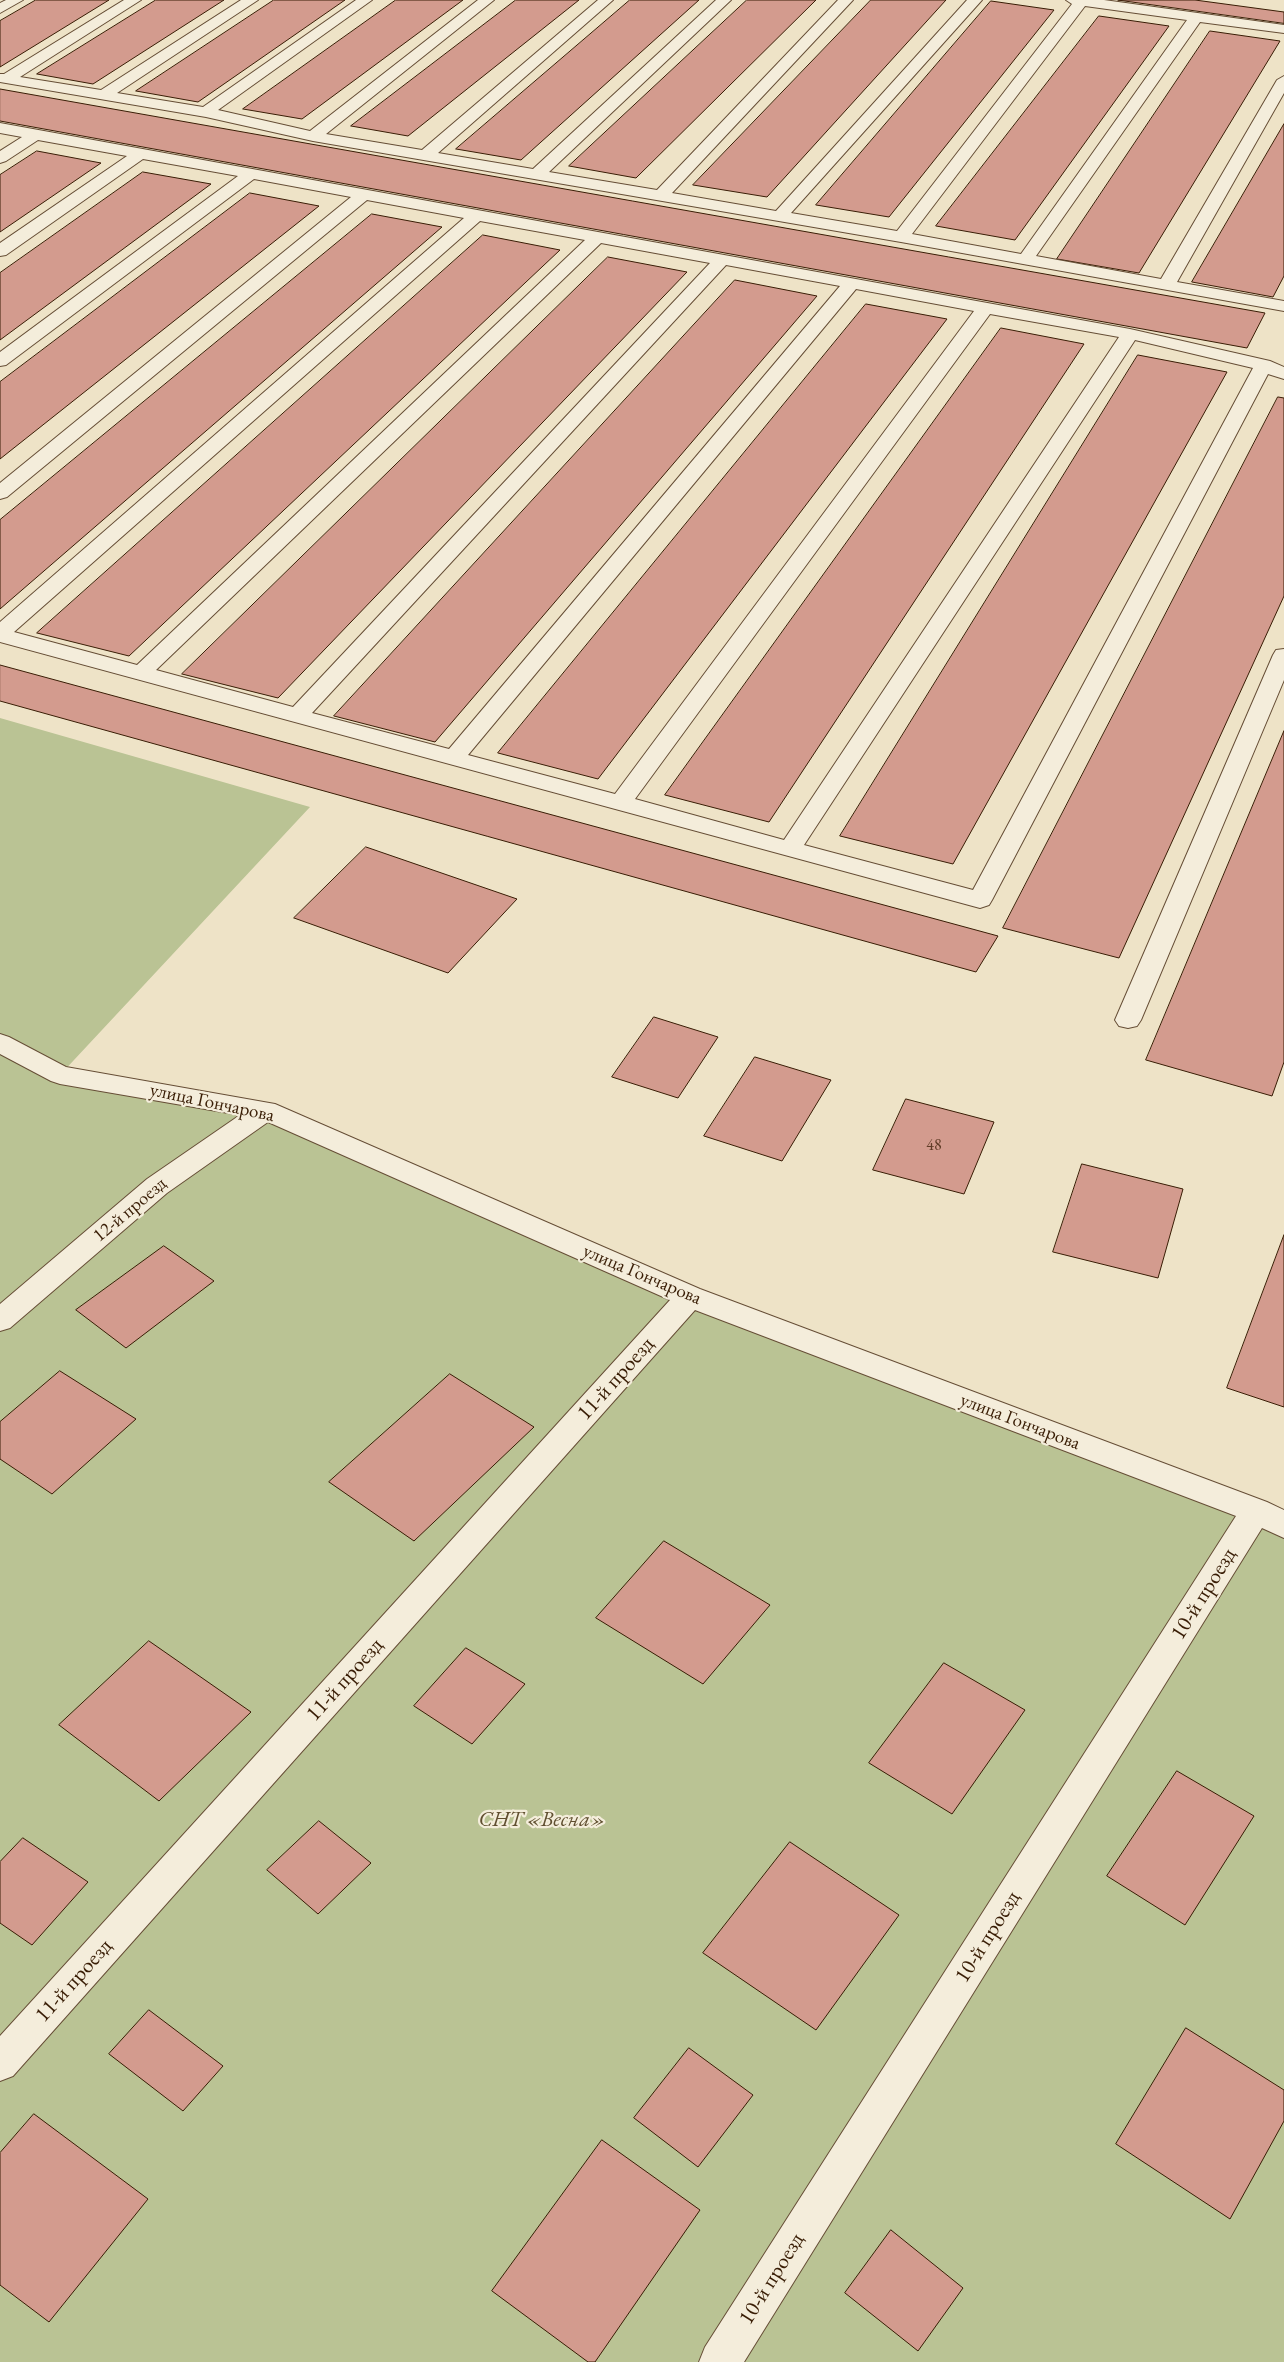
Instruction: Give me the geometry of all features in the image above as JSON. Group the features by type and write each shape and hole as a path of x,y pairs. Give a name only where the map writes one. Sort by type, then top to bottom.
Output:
{"street":[{"path":"0,9 16,0"},
{"path":"3,78 134,0"},
{"path":"105,94 251,0"},
{"path":"206,112 365,0"},
{"path":"312,136 487,0"},
{"path":"426,155 606,0"},
{"path":"537,174 724,0"},
{"path":"660,196 846,0"},
{"path":"780,216 975,0"},
{"path":"901,237 1078,1 1284,29"},
{"path":"1026,259 1196,17"},
{"path":"3,78 206,112 312,136 901,237 1284,306"},
{"path":"1167,284 1284,80"},
{"path":"0,128 1130,334 1264,365 1284,374"},
{"path":"0,158 36,134"},
{"path":"0,251 140,154"},
{"path":"0,361 251,174"},
{"path":"0,493 364,194"},
{"path":"0,634 476,215"},
{"path":"142,672 597,237"},
{"path":"298,715 722,260"},
{"path":"454,757 852,283"},
{"path":"621,802 986,308"},
{"path":"790,848 1130,334"},
{"path":"0,634 980,900 1264,365"},
{"path":"1128,1020 1284,655"},
{"name":"улица Гончарова","path":"0,1043 60,1075 266,1110 690,1297 1270,1518"},
{"name":"12-й проезд","path":"0,1320 157,1186 266,1110"},
{"name":"11-й проезд","path":"0,2063 690,1297"},
{"name":"10-й проезд","path":"720,2362 1270,1518"}],"green space":[{"name":"СНТ «Весна»","path":"0,718 310,807 60,1075 266,1110 690,1297 1284,1525 1284,2362 0,2362"}],"building":[{"path":"36,0 109,0 0,67 0,21"},
{"path":"156,0 224,0 93,84 37,74"},
{"path":"274,0 345,0 198,102 136,91"},
{"path":"396,0 463,0 302,119 243,109"},
{"path":"516,0 579,0 408,136 351,126"},
{"path":"630,0 699,0 521,160 456,149"},
{"path":"747,0 816,0 636,178 569,166"},
{"path":"871,0 946,0 767,197 693,185"},
{"path":"1118,0 1195,0 1284,12 1284,23"},
{"path":"991,1 1054,10 889,217 816,205"},
{"path":"1099,16 1169,26 1015,240 936,226"},
{"path":"1210,31 1280,41 1139,273 1057,259"},
{"path":"0,89 1265,313 1247,348 0,121"},
{"path":"1284,124 1284,276 1273,297 1192,282"},
{"path":"37,151 101,163 0,232 0,175"},
{"path":"143,172 211,184 0,340 0,273"},
{"path":"250,193 319,206 0,459 0,382"},
{"path":"372,214 442,227 0,609 0,520"},
{"path":"483,235 560,250 129,656 37,633"},
{"path":"608,257 687,272 278,698 182,674"},
{"path":"735,280 817,296 435,742 334,716"},
{"path":"866,304 947,319 598,779 498,753"},
{"path":"1001,328 1084,344 769,822 665,795"},
{"path":"1138,355 1227,372 953,864 840,836"},
{"path":"1278,397 1284,398 1284,596 1119,958 1003,928"},
{"path":"0,665 998,936 976,972 0,701"},
{"path":"1284,731 1284,1062 1272,1096 1146,1060"},
{"path":"366,847 517,899 448,973 294,918"},
{"path":"654,1017 718,1037 678,1098 612,1077"},
{"path":"755,1057 831,1080 782,1161 704,1136"},
{"path":"906,1099 994,1122 964,1194 873,1170"},
{"path":"1082,1164 1183,1189 1158,1278 1053,1252"},
{"path":"1284,1235 1284,1407 1227,1388"},
{"path":"164,1246 214,1281 126,1348 76,1310"},
{"path":"60,1371 136,1419 52,1494 0,1459 0,1422"},
{"path":"450,1374 534,1427 414,1541 329,1482"},
{"path":"664,1541 770,1605 703,1684 596,1618"},
{"path":"149,1641 251,1712 159,1801 59,1725"},
{"path":"466,1648 525,1684 472,1744 414,1706"},
{"path":"944,1663 1025,1710 952,1814 869,1763"},
{"path":"1177,1771 1254,1816 1185,1925 1107,1876"},
{"path":"319,1821 371,1863 318,1914 267,1870"},
{"path":"23,1838 88,1882 32,1945 0,1923 0,1862"},
{"path":"790,1842 899,1915 816,2030 703,1953"},
{"path":"149,2010 223,2066 183,2111 109,2054"},
{"path":"1186,2028 1284,2090 1284,2121 1230,2219 1116,2144"},
{"path":"689,2048 753,2095 698,2167 634,2118"},
{"path":"34,2114 148,2199 49,2322 0,2285 0,2153"},
{"path":"602,2140 700,2210 595,2362 588,2362 492,2291"},
{"path":"891,2230 963,2288 918,2351 845,2293"}]}
